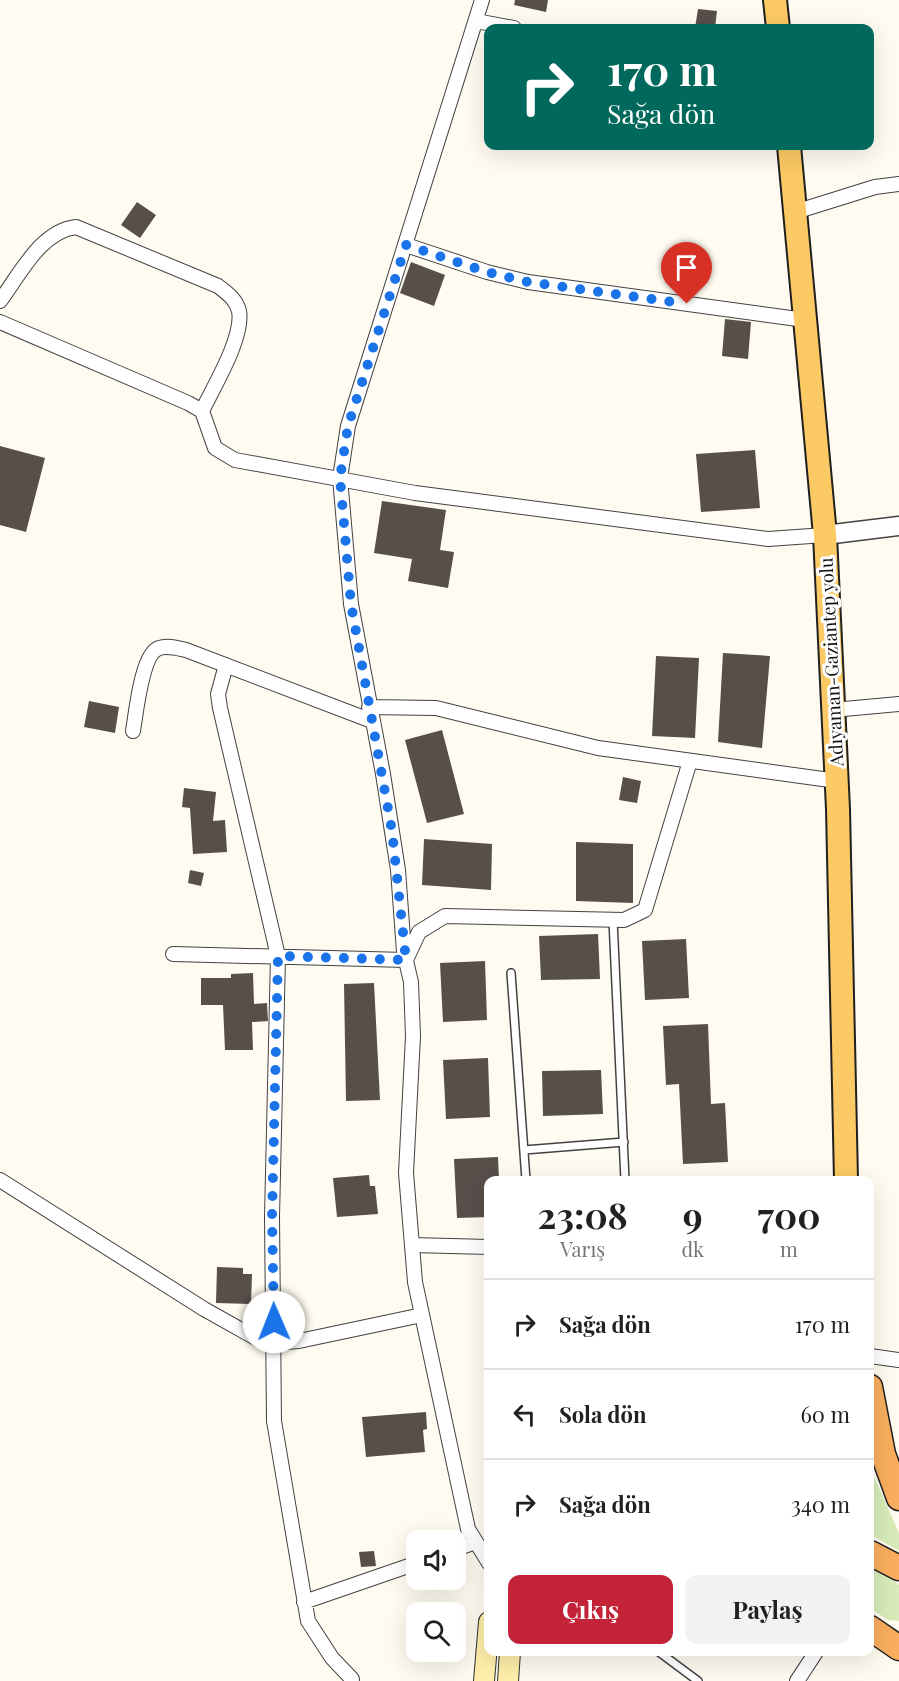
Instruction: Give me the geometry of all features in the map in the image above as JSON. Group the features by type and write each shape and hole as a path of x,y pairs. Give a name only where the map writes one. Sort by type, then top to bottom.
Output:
{"highway":[{"path":"874,1407 884,1454 899,1498"},
{"path":"874,1555 899,1568"},
{"path":"874,1631 899,1648"}],"main road":[{"path":"775,0 778,24"},
{"name":"Adıyaman-Gaziantep yolu","path":"789,150 825,535 837,781 846,1176"},
{"path":"484,1681 486,1656"},
{"path":"508,1681 510,1656"}],"street":[{"path":"482,0 348,426 340,478 351,604 398,870 406,960 411,982 413,1036 406,1173 415,1282 468,1528 484,1555"},
{"path":"476,21 492,24"},
{"path":"795,212 875,187 899,184"},
{"path":"0,301 39,248 61,229 76,227 218,286 236,303 239,328 202,411"},
{"path":"406,245 487,272 528,282 805,320"},
{"path":"0,322 202,411 215,448 234,460 415,493 768,539 899,526"},
{"path":"133,731 147,657 156,648 171,646 372,722"},
{"path":"226,665 218,694 220,708 278,956 272,1217 274,1421 308,1621 315,1636 352,1679"},
{"path":"833,710 899,704"},
{"path":"369,707 436,708 598,748 837,781"},
{"path":"406,960 419,932 445,916 624,920 645,910 690,761"},
{"path":"173,954 406,960"},
{"path":"0,1179 245,1334 274,1343 422,1315"},
{"path":"412,1245 484,1247"},
{"path":"874,1357 899,1360"},
{"path":"466,1546 476,1542"},
{"path":"304,1602 406,1567"},
{"path":"797,1681 813,1656"}],"lane":[{"path":"613,920 625,1176"},
{"path":"511,973 526,1176"},
{"path":"524,1150 624,1142"},
{"path":"664,1656 698,1681"}],"green space":[{"path":"874,1477 899,1533 899,1551 874,1536"},
{"path":"874,1570 887,1575 899,1585 899,1621 888,1620 874,1611"}],"building":[{"path":"515,0 548,0 546,12 514,5"},
{"path":"698,9 717,11 715,24 696,24"},
{"path":"137,202 156,215 140,238 121,225"},
{"path":"411,262 445,275 434,306 400,293"},
{"path":"725,319 751,322 748,359 722,356"},
{"path":"0,446 45,458 26,532 0,525"},
{"path":"755,450 760,508 701,512 696,454"},
{"path":"382,501 446,510 440,550 454,552 448,588 408,581 412,559 374,553"},
{"path":"723,653 770,656 762,748 718,742"},
{"path":"656,656 699,658 695,738 652,736"},
{"path":"89,701 119,707 115,733 84,727"},
{"path":"442,730 464,814 427,823 405,740"},
{"path":"623,777 641,781 637,803 619,800"},
{"path":"184,788 216,792 213,821 225,820 227,852 193,854 190,808 182,807"},
{"path":"424,839 492,844 491,890 422,885"},
{"path":"576,842 633,844 633,903 576,901"},
{"path":"190,870 204,873 201,886 188,883"},
{"path":"598,934 600,979 541,980 539,936"},
{"path":"686,939 689,998 645,1000 642,941"},
{"path":"485,961 487,1020 443,1022 440,963"},
{"path":"253,973 254,1004 267,1003 268,1021 252,1022 253,1050 225,1050 223,1005 201,1005 201,978 231,978 231,974"},
{"path":"374,983 380,1100 346,1101 344,984"},
{"path":"708,1024 711,1104 725,1103 728,1162 683,1164 679,1084 666,1085 663,1026"},
{"path":"488,1058 490,1117 446,1119 443,1060"},
{"path":"601,1070 603,1114 543,1116 542,1071"},
{"path":"498,1157 499,1176 484,1176 484,1217 457,1218 454,1159"},
{"path":"369,1175 370,1186 375,1186 378,1214 337,1217 333,1178"},
{"path":"217,1267 243,1268 243,1274 252,1274 251,1304 216,1303"},
{"path":"426,1412 427,1429 423,1430 425,1452 366,1457 362,1417"},
{"path":"374,1551 376,1566 361,1567 359,1552"}],"route":[{"path":"274,1322 272,1217 279,1020 278,956 406,960 392,831 351,604 340,478 348,426 406,245 487,272 528,282 687,304"}]}
